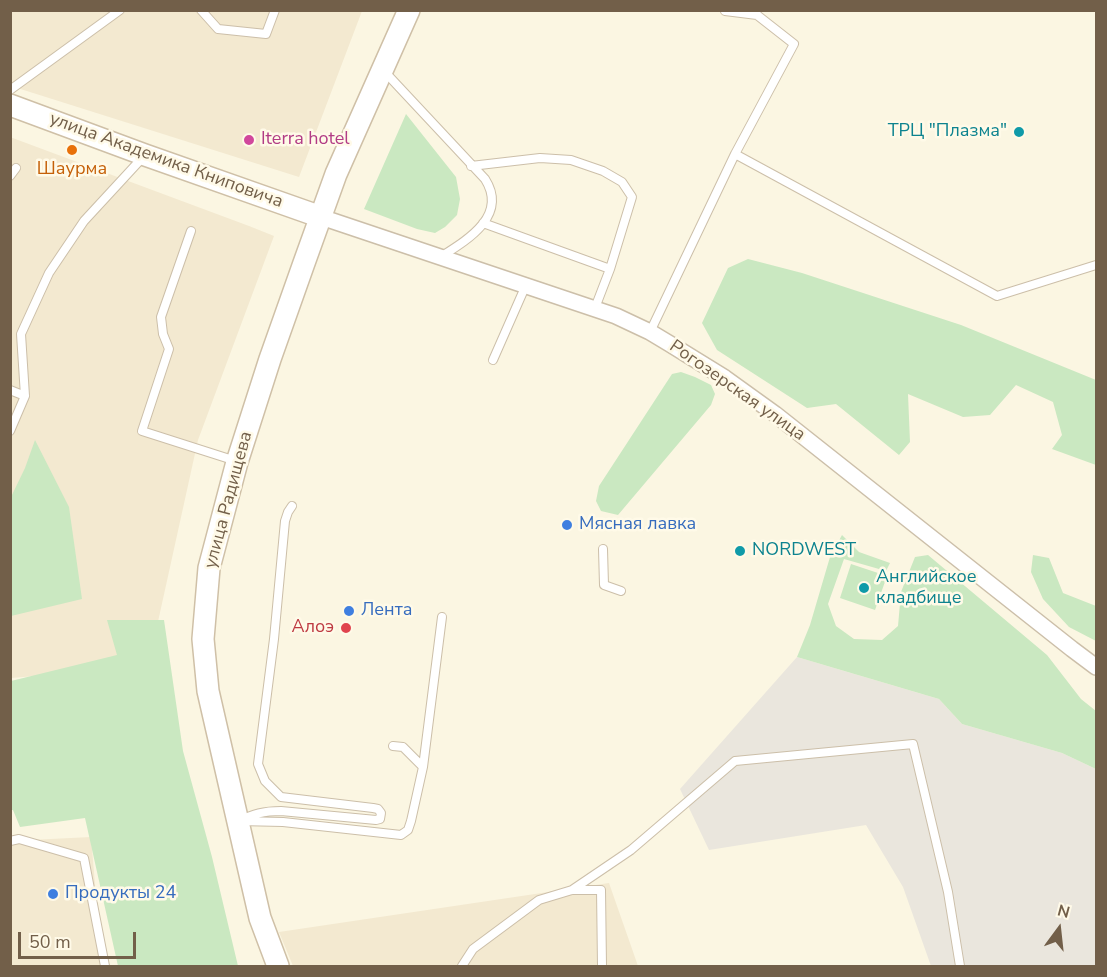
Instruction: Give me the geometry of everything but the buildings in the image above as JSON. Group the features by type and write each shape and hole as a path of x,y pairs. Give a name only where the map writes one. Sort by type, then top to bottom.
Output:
{"street":[{"name":"улица Радищева","path":"278,966 260,918 247,820 208,691 203,639 208,568 237,462 270,359 336,174 409,10"},
{"name":"улица Академика Книповича","path":"10,105 321,217"},
{"name":"Рогозерская улица","path":"321,217 595,308 650,332 725,378 775,414 1096,667"}],"lane":[{"path":"10,90 120,10"},
{"path":"201,10 218,28 266,34 275,10"},
{"path":"650,332 735,154 794,44 756,13 725,11"},
{"path":"382,70 485,179 490,188 492,197 490,211 477,232 441,257"},
{"path":"735,154 997,296 1096,265"},
{"path":"12,427 25,396 21,334 50,273 84,221 145,155"},
{"path":"471,166 540,158 571,160 603,171 622,182 632,197 610,269 595,308"},
{"path":"10,176 16,168"},
{"path":"483,223 610,269"},
{"path":"191,231 161,317 163,334 169,349 142,431 237,462"},
{"path":"493,360 526,285"},
{"path":"10,390 25,396"},
{"path":"247,820 266,811 375,820 380,819 381,813 378,809 373,808 281,797 265,781 258,764 274,639 285,521 292,506"},
{"path":"603,549 604,585 621,591"},
{"path":"247,820 400,835 408,830 423,767 442,617"},
{"path":"462,966 473,949 539,900 572,890 632,850 735,761 913,744 948,892 960,966"},
{"path":"393,746 403,747 423,767"},
{"path":"10,841 19,839 84,858 105,966"},
{"path":"572,890 601,890 602,966"}],"shaded area":[{"path":"11,11 362,11 299,177 11,86"},
{"path":"10,137 274,236 198,440 148,667 11,678"},
{"path":"797,657 939,699 962,724 1062,753 1096,769 1096,966 931,966 903,887 866,825 709,850 680,789"},
{"path":"91,837 102,966 11,966 10,841"},
{"path":"609,883 638,966 293,966 279,932"}],"green space":[{"path":"406,114 456,177 460,199 457,215 435,233 417,229 364,209"},
{"path":"748,259 802,273 961,325 1096,380 1096,465 1052,449 1062,435 1053,402 1016,385 990,415 963,417 908,394 910,442 899,455 836,404 807,408 717,350 702,323 728,268"},
{"path":"681,372 711,385 715,394 711,405 618,515 601,511 596,501 599,486 672,374"},
{"path":"35,440 69,507 82,599 11,616 11,497"},
{"path":"842,535 859,552 890,563 886,571 844,559 828,604 836,626 854,639 882,640 898,626 901,592 915,557 928,555 1047,655 1081,699 1096,711 1096,769 1062,753 962,724 939,699 797,657 810,625 830,557"},
{"path":"1033,555 1049,558 1063,593 1096,606 1096,641 1069,627 1043,599 1031,572"},
{"path":"851,564 887,576 875,610 840,598"},
{"path":"107,620 164,620 183,751 212,857 238,966 118,966 85,818 20,827 11,810 11,681 117,655"}],"place":[{"name":"ТРЦ \"Плазма\"","path":"1019,132"},
{"name":"Iterra hotel","path":"249,140"},
{"name":"Шаурма","path":"72,150"},
{"name":"Мясная лавка","path":"567,525"},
{"name":"NORDWEST","path":"740,551"},
{"name":"Английское кладбище","path":"864,588"},
{"name":"Лента","path":"349,611"},
{"name":"Алоэ","path":"346,628"},
{"name":"Продукты 24","path":"53,894"}]}
